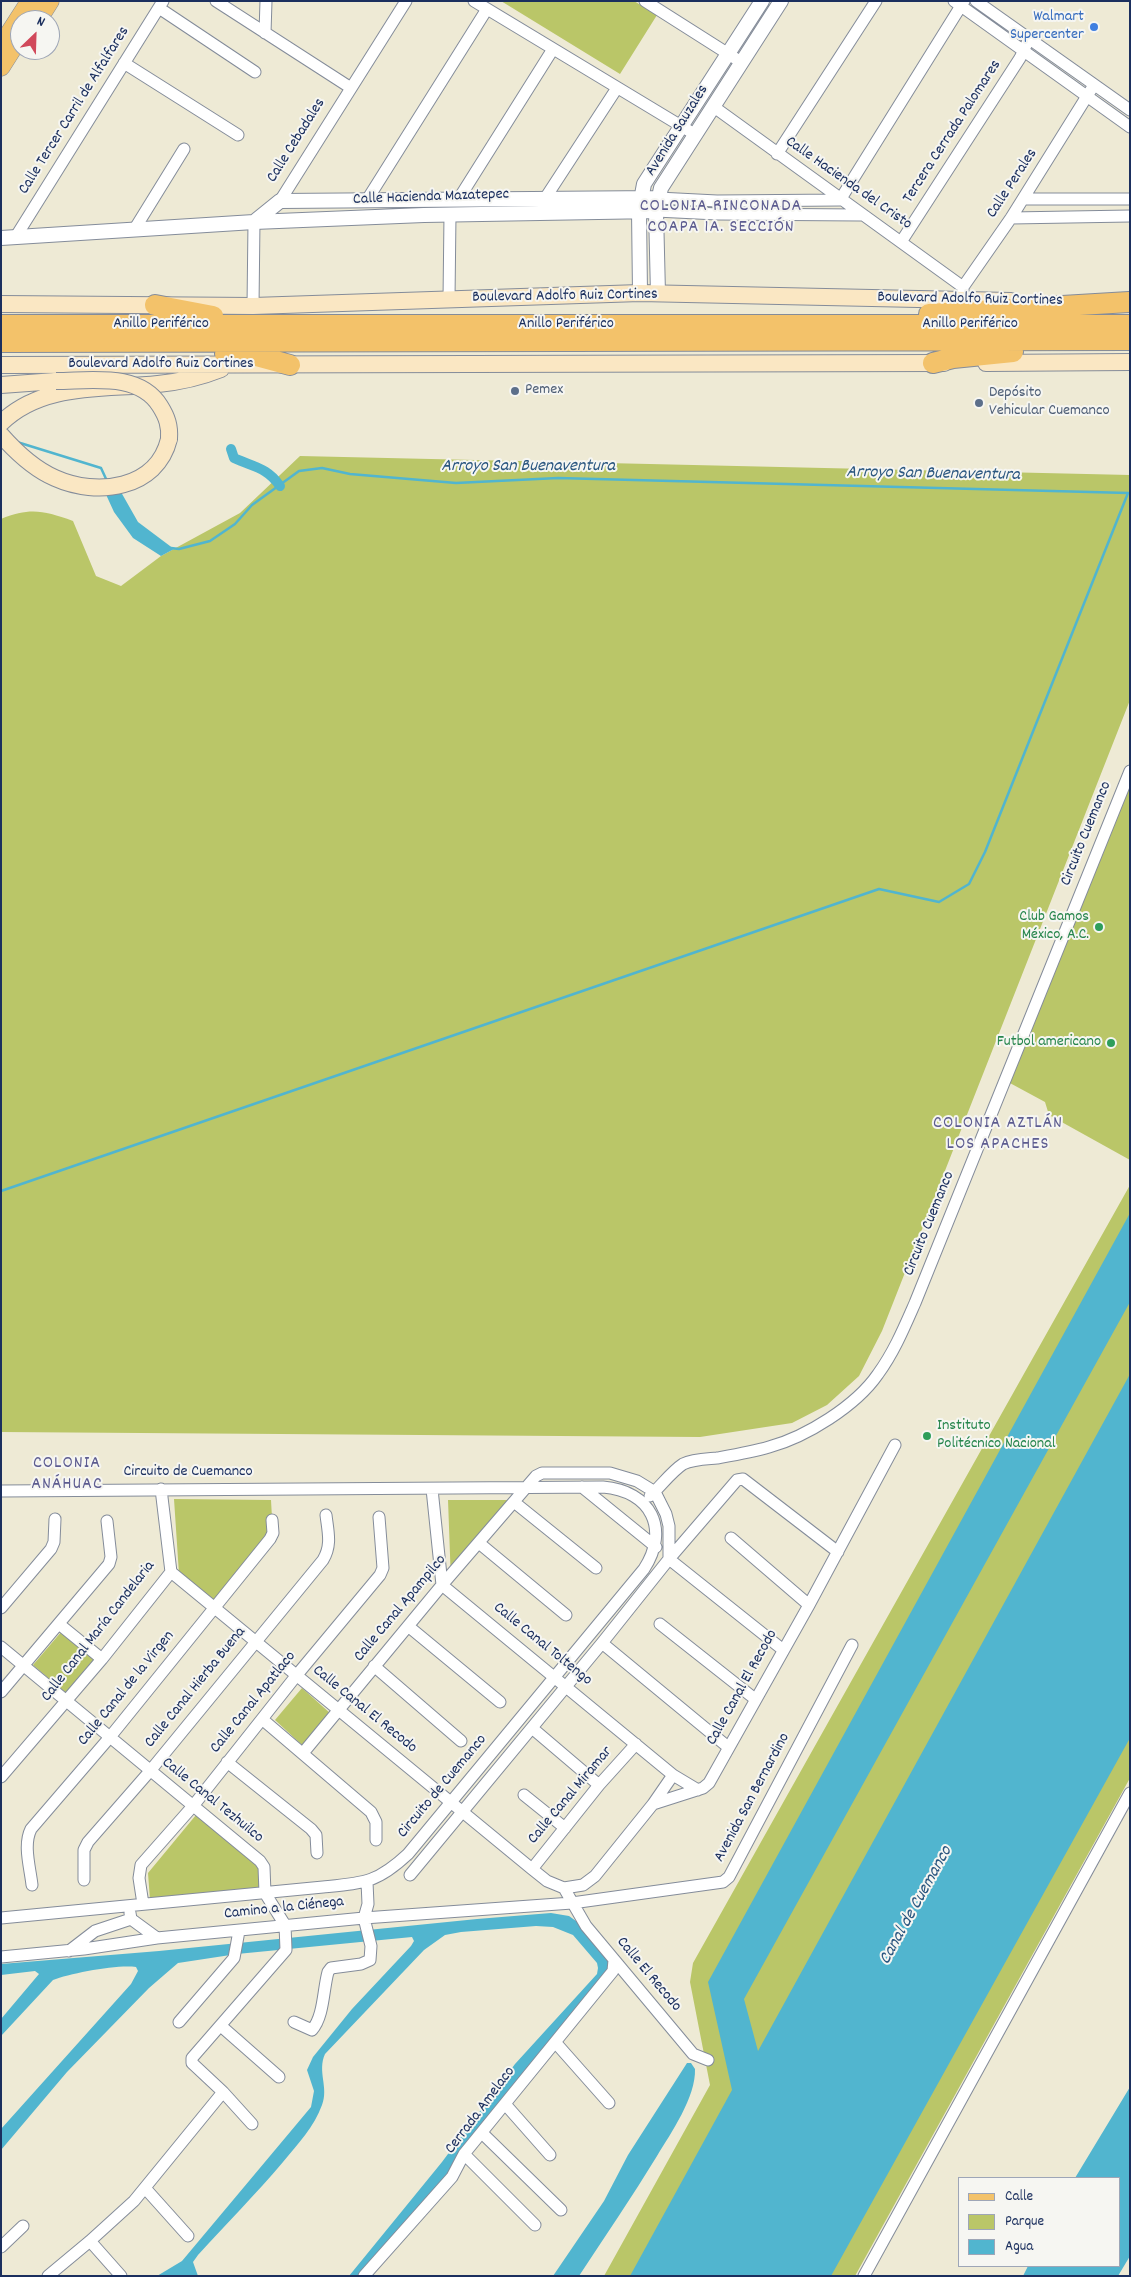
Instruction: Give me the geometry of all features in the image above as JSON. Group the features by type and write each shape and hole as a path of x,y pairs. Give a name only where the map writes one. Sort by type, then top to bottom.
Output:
{"highway":[{"path":"855,325 947,312 1129,302"},
{"path":"155,305 262,325"},
{"name":"Anillo Periférico","path":"1,325 1130,325"},
{"path":"933,363 971,356 1041,350 1060,340"},
{"name":"Anillo Periférico","path":"1,342 1130,340"},
{"path":"139,342 199,352 252,355 290,365"}],"main road":[{"path":"1,34 22,1"},
{"path":"1,46 30,1"},
{"path":"1,67 10,53"},
{"path":"1,78 13,60"},
{"name":"Boulevard Adolfo Ruiz Cortines","path":"1,304 253,306 640,294 963,293 1129,302"},
{"name":"Boulevard Adolfo Ruiz Cortines","path":"1,365 1130,362"},
{"path":"1,423 35,400 73,390 172,382 202,375 230,365"},
{"path":"1,385 56,381 128,383 141,388 153,396 165,413 170,432 165,452 157,465 141,478 123,484 99,487 77,485 55,478 35,466 16,451 1,435"}],"street":[{"path":"216,1 351,88"},
{"path":"265,33 266,1"},
{"name":"Calle Cebadales","path":"254,222 280,201 406,1"},
{"path":"474,1 696,135"},
{"path":"645,1 664,6 741,62"},
{"name":"Avenida Sauzales","path":"640,294 640,205 644,184 762,1"},
{"name":"Avenida Sauzales","path":"658,294 657,205 661,188 781,1"},
{"path":"780,150 876,1"},
{"path":"976,1 1130,110"},
{"path":"843,194 959,3 1130,127"},
{"path":"161,5 255,72"},
{"name":"Calle Tercer Carril de Alfalfares","path":"8,238 161,5"},
{"path":"367,200 488,9"},
{"name":"Tercera Cerrada Palomares","path":"901,242 1024,51 1029,39"},
{"path":"458,200 553,49"},
{"path":"124,63 238,135"},
{"name":"Calle Perales","path":"963,293 1094,85"},
{"path":"544,200 617,88"},
{"name":"Calle Hacienda del Cristo","path":"714,107 843,194 862,215 901,242 963,293"},
{"path":"134,230 184,148"},
{"path":"656,165 670,174"},
{"name":"Calle Hacienda Mazatepec","path":"8,238 254,222 450,215 590,206 657,205 843,194"},
{"path":"1023,199 1130,199"},
{"path":"423,200 424,215"},
{"name":"Calle Hacienda Mazatepec","path":"280,201 544,200 590,206"},
{"path":"717,201 717,214"},
{"name":"Calle Hacienda Mazatepec","path":"657,205 717,214 862,215"},
{"path":"449,299 450,215"},
{"path":"1011,218 1130,216"},
{"path":"253,306 254,222"},
{"name":"Circuito Cuemanco","path":"644,1502 676,1470 690,1461 768,1448 800,1435 844,1407 877,1376 890,1356 915,1304 1130,771"},
{"name":"Calle Canal El Recodo","path":"653,1804 698,1790 709,1783 782,1649 809,1605 895,1445"},
{"path":"526,1487 542,1473 610,1473 637,1481 655,1492 666,1514 669,1526 669,1559 782,1649"},
{"name":"Circuito de Cuemanco","path":"410,1875 669,1559 737,1480 743,1479 838,1552"},
{"name":"Circuito de Cuemanco","path":"1,1491 161,1488 432,1489 603,1486 622,1490 644,1502"},
{"name":"Calle Canal Apampilco","path":"303,1753 526,1487"},
{"path":"582,1487 656,1547"},
{"name":"Calle Canal María Candelaria","path":"1,1777 102,1659 170,1572 161,1488"},
{"path":"432,1489 442,1585"},
{"path":"514,1502 596,1568"},
{"path":"644,1502 656,1530 656,1547"},
{"name":"Calle Canal Hierba Buena","path":"84,1880 84,1850 88,1842 150,1771 328,1550 326,1515"},
{"name":"Calle Canal Apatlaco","path":"142,1904 139,1878 141,1865 193,1806 296,1676 380,1575 383,1568 379,1517"},
{"path":"1,1608 51,1550 54,1542 55,1519"},
{"name":"Calle Canal de la Virgen","path":"32,1885 27,1837 31,1829 110,1737 270,1539 273,1533 272,1520"},
{"path":"1,1692 109,1564 111,1558 107,1521"},
{"path":"731,1538 809,1605"},
{"path":"479,1543 566,1615"},
{"name":"Circuito de Cuemanco","path":"1,1918 266,1893 367,1882 380,1877 408,1854 644,1569 653,1556 656,1547"},
{"name":"Calle Canal El Recodo","path":"170,1572 532,1869 547,1881 564,1888"},
{"name":"Calle Canal Toltengo","path":"442,1585 673,1775 698,1790"},
{"path":"59,1624 102,1659"},
{"path":"660,1624 755,1699"},
{"path":"408,1626 500,1702"},
{"path":"602,1643 728,1747"},
{"name":"Avenida San Bernardino","path":"572,1903 714,1884 729,1877 852,1645"},
{"name":"Calle Canal Tezhuilco","path":"1,1647 260,1861 264,1867 266,1893 286,1928"},
{"path":"374,1666 461,1741"},
{"path":"262,1719 371,1812 376,1822 376,1840"},
{"path":"532,1728 599,1785"},
{"name":"Calle Canal Miramar","path":"532,1869 599,1785 636,1744"},
{"path":"228,1762 311,1829 316,1835 316,1853"},
{"path":"572,1903 564,1888 583,1884 596,1876 653,1804 673,1775"},
{"path":"864,2276 1130,1793"},
{"path":"524,1795 564,1828"},
{"path":"294,2022 312,2030 321,2009 328,1972 331,1968 368,1962 371,1956 371,1946 365,1920 368,1904 367,1882"},
{"name":"Camino a la Ciénega","path":"1,1957 157,1938 572,1903"},
{"name":"Calle El Recodo","path":"572,1903 612,1969 693,2054 708,2060"},
{"path":"129,1906 131,1919 157,1938"},
{"path":"69,1950 95,1931 131,1919"},
{"path":"252,2124 223,2092 192,2063 192,2058 286,1950 286,1928"},
{"path":"179,2022 234,1958 239,1932"},
{"name":"Cerrada Amelaco","path":"366,2275 452,2177 464,2154 612,1969"},
{"path":"221,2026 279,2077"},
{"path":"555,2042 610,2103"},
{"path":"48,2276 134,2201 223,2092"},
{"path":"505,2104 550,2155"},
{"path":"482,2133 561,2210"},
{"path":"464,2154 534,2225"},
{"path":"145,2188 188,2236"},
{"path":"1,2247 23,2226"},
{"path":"90,2241 121,2276"}],"green space":[{"path":"501,1 634,1 657,15 620,74"},
{"path":"300,456 1130,475 1130,700 882,1331 859,1376 827,1405 792,1423 700,1437 1,1432 1,519 21,513 37,512 73,521 96,576 121,586 161,556 240,513"},
{"name":"Club Gamos México, A.C.","path":"1130,771 1130,1160 1049,1115 1045,1102 1008,1082"},
{"path":"1130,1185 1130,1778 855,2276 604,2276 710,2085 690,1982 693,1963"},
{"path":"174,1499 271,1500 273,1536 214,1604 179,1574"},
{"path":"448,1500 520,1500 451,1582"},
{"path":"62,1631 101,1663 72,1698 33,1665"},
{"path":"302,1688 331,1714 302,1745 275,1720"},
{"path":"196,1815 263,1871 266,1889 150,1900 148,1873"}],"water":[{"path":"117,485 138,522 174,549 161,556 133,538 114,512 103,488"},
{"name":"Canal de Cuemanco","path":"1130,1213 1130,1302 744,1999 758,2051 1130,1374 1130,1738 831,2276 630,2276 732,2090 708,1982"},
{"path":"551,1913 569,1916 576,1921 608,1960 608,1971 452,2171 360,2276 349,2276 442,2162 515,2064 597,1974 597,1963 573,1935 553,1927 536,1926 461,1932 445,1935 424,1950 325,2054 322,2067 324,2098 315,2121 273,2174 198,2255 193,2262 198,2276 157,2276 182,2261 311,2107 314,2091 307,2070 313,2057 352,2009 411,1946 414,1941 412,1937 237,1954 178,1963 149,1988 67,2072 1,2150 1,2129 131,1984 138,1971 136,1967 128,1966 107,1968 53,1980 1,2036 1,2019 39,1974 35,1971 1,1975 1,1964 159,1951"},
{"path":"687,2063 691,2063 695,2069 694,2080 687,2103 648,2171 579,2276 553,2276 604,2201 628,2155"},
{"path":"1130,2087 1130,2256 1118,2276 1023,2276 1028,2267 1121,2267 1121,2177 1076,2177"}],"waterway":[{"name":"Arroyo San Buenaventura","path":"17,442 101,468 107,481"},
{"path":"231,449 234,458 265,471 280,486"},
{"path":"1,1191 879,889 939,902 969,884 985,852 1128,493 558,478 456,483 350,474 322,468 299,471 252,505 235,524 210,541 179,549 171,548"}],"place":[{"name":"Walmart Supercenter","path":"1094,27"},
{"name":"Pemex","path":"515,391"},
{"name":"Depósito Vehicular Cuemanco","path":"979,403"},
{"name":"Club Gamos México, A.C.","path":"1099,927"},
{"name":"Futbol americano","path":"1111,1043"},
{"name":"Instituto Politécnico Nacional","path":"927,1436"}],"district":[{"name":"COLONIA RINCONADA COAPA 1A. SECCIÓN","path":"721,218"},
{"name":"COLONIA AZTLÁN LOS APACHES","path":"998,1135"},
{"name":"COLONIA ANÁHUAC","path":"67,1475"}]}
